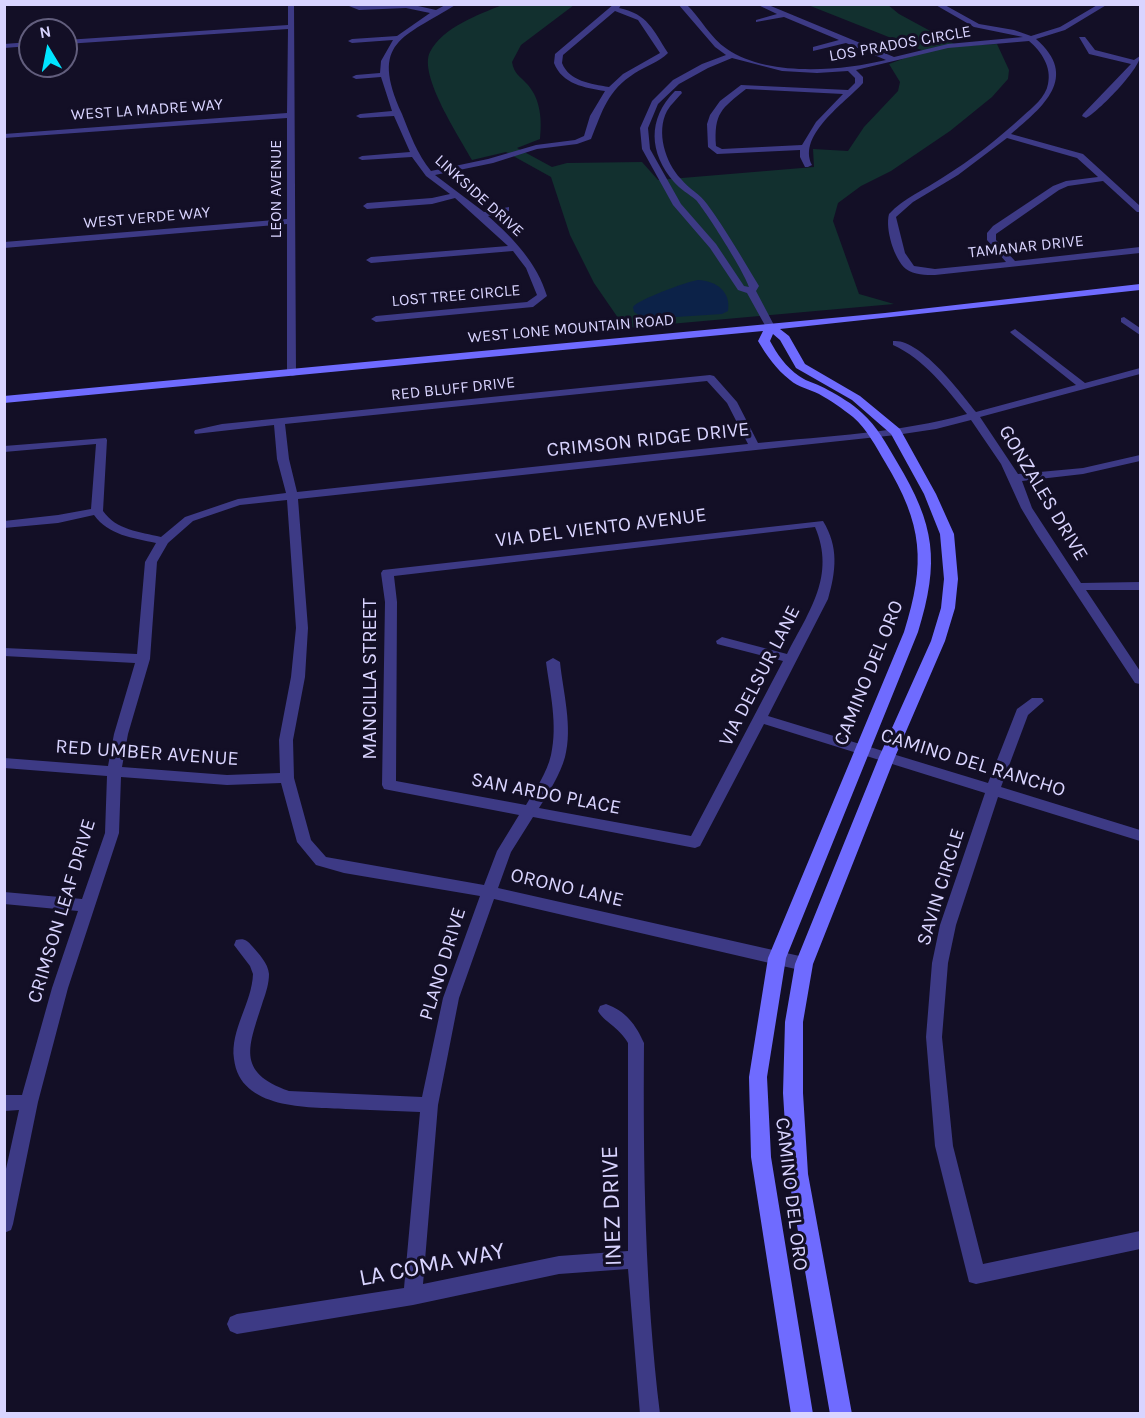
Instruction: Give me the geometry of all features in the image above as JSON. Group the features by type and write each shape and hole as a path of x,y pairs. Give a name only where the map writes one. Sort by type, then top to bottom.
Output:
{"street":[{"name":"LEON AVENUE","path":"291,4 292,373"},
{"path":"356,77 384,75 386,56 399,38 437,12 454,4"},
{"name":"LOS PRADOS CIRCLE","path":"681,4 702,23 714,43 736,57 788,69 809,71 850,69 948,45 1030,38 1060,29 1100,5"},
{"path":"759,4 891,59"},
{"path":"937,4 980,27 1030,38 1043,51 1053,70 1050,90 1036,108 1005,135"},
{"path":"350,6 406,6 437,12"},
{"path":"429,174 490,161 536,147 583,140 588,137 592,118 610,90 633,71 664,53 652,29 643,19 617,7 559,54 557,62 560,69 569,77 585,85 610,90"},
{"path":"758,21 782,15"},
{"path":"78,41 291,27"},
{"path":"352,41 399,38"},
{"path":"1082,39 1092,52 1138,60"},
{"path":"816,49 844,41"},
{"path":"736,57 676,82 655,103 644,128 646,149 677,205 713,246 741,288 751,291 770,327"},
{"path":"736,57 695,79 669,100 657,123 663,155 676,179 699,199 754,286 751,291"},
{"path":"1086,116 1138,60"},
{"path":"808,165 803,153 805,147 819,125 860,80 850,69"},
{"name":"LINKSIDE DRIVE","path":"384,75 386,86 414,154 429,174 483,215 524,258 540,289 542,296 538,301"},
{"path":"805,147 720,152 712,147 710,140 714,116 723,103 738,90 749,86 815,92 850,92"},
{"path":"360,116 397,113"},
{"name":"WEST LA MADRE WAY","path":"4,136 291,115"},
{"path":"1005,135 1080,156 1140,210"},
{"name":"TAMANAR DRIVE","path":"1005,135 945,180 904,202 892,216 892,228 905,264 915,269 935,272 1140,250"},
{"path":"362,158 414,154"},
{"path":"1012,263 992,240 991,233 996,228 1056,188 1066,184 1106,178"},
{"path":"367,206 432,201 458,195"},
{"path":"483,215 506,209"},
{"name":"WEST VERDE WAY","path":"4,245 291,221"},
{"path":"371,260 514,248"},
{"name":"WEST LONE MOUNTAIN ROAD","path":"4,400 770,327 1140,287"},
{"name":"LOST TREE CIRCLE","path":"376,319 530,305 538,301"},
{"path":"1124,320 1140,332"},
{"name":"CAMINO DEL ORO","path":"802,1413 761,1156 758,1077 777,958 911,632 921,600 925,571 922,526 906,487 874,434 858,415 824,392 795,380 776,361 764,341 770,327 785,338 800,366 856,398 896,432 930,494 947,534 951,579 948,608 938,641 887,757 804,964 794,1022 793,1093 798,1174 841,1413"},
{"path":"1015,332 1083,386"},
{"name":"GONZALES DRIVE","path":"897,343 905,345 926,360 972,414 1014,478 1027,510 1140,680"},
{"name":"CRIMSON RIDGE DRIVE","path":"163,541 189,519 238,502 896,432 936,426 972,414 1140,371"},
{"name":"RED BLUFF DRIVE","path":"199,432 222,427 710,378 732,402 754,446"},
{"path":"279,422 283,459 292,496 302,628 298,677 286,740 287,778"},
{"path":"4,449 102,440 97,511 101,519 118,531 163,541"},
{"path":"1014,478 1083,471 1140,458"},
{"path":"4,525 58,519 97,511"},
{"name":"VIA DEL VIENTO AVENUE","path":"387,573 819,523"},
{"name":"VIA DELSUR LANE","path":"695,842 822,599 831,570 829,544 819,523"},
{"name":"CRIMSON LEAF DRIVE","path":"4,1224 29,1102 60,988 112,833 114,771 121,734 143,659 151,562 163,541"},
{"name":"MANCILLA STREET","path":"387,573 391,602 389,785"},
{"path":"1078,587 1140,586"},
{"path":"722,641 790,659"},
{"path":"4,652 143,659"},
{"name":"PLANO DRIVE","path":"413,1296 429,1105 451,998 487,891 504,851 547,783 558,756 561,729 552,662"},
{"name":"SAVIN CIRCLE","path":"1036,701 1022,712 993,790 948,925 940,963 934,1037 944,1146 976,1275 1140,1240"},
{"name":"CAMINO DEL RANCHO","path":"760,718 1140,835"},
{"name":"RED UMBER AVENUE","path":"4,763 227,780 287,778"},
{"name":"ORONO LANE","path":"287,778 304,842 321,861 344,867 487,891 804,964"},
{"name":"SAN ARDO PLACE","path":"389,785 695,842"},
{"path":"4,898 88,906"},
{"path":"242,945 259,966 261,978 243,1041 241,1061 249,1079 266,1092 289,1099 429,1105"},
{"name":"INEZ DRIVE","path":"606,1011 619,1018 630,1029 636,1043 633,1173 637,1259 650,1413"},
{"path":"4,1103 29,1102"},
{"name":"LA COMA WAY","path":"237,1324 413,1296 559,1265 637,1259"}],"green space":[{"path":"502,5 574,5 521,45 512,62 516,72 536,97 541,118 540,139 517,148 552,167 567,163 642,162 658,180 814,167 813,149 848,151 864,127 898,91 900,82 889,64 924,51 808,5 888,5 899,14 958,46 997,44 1009,70 1008,79 992,97 950,131 891,171 861,186 838,203 833,221 859,294 894,304 625,328 594,283 570,235 551,177 506,152 472,160 435,90 428,62 430,52 436,43 462,23"}],"water":[{"path":"698,280 711,282 721,288 727,298 728,311 722,314 645,319 634,312 633,307 643,300"}]}
